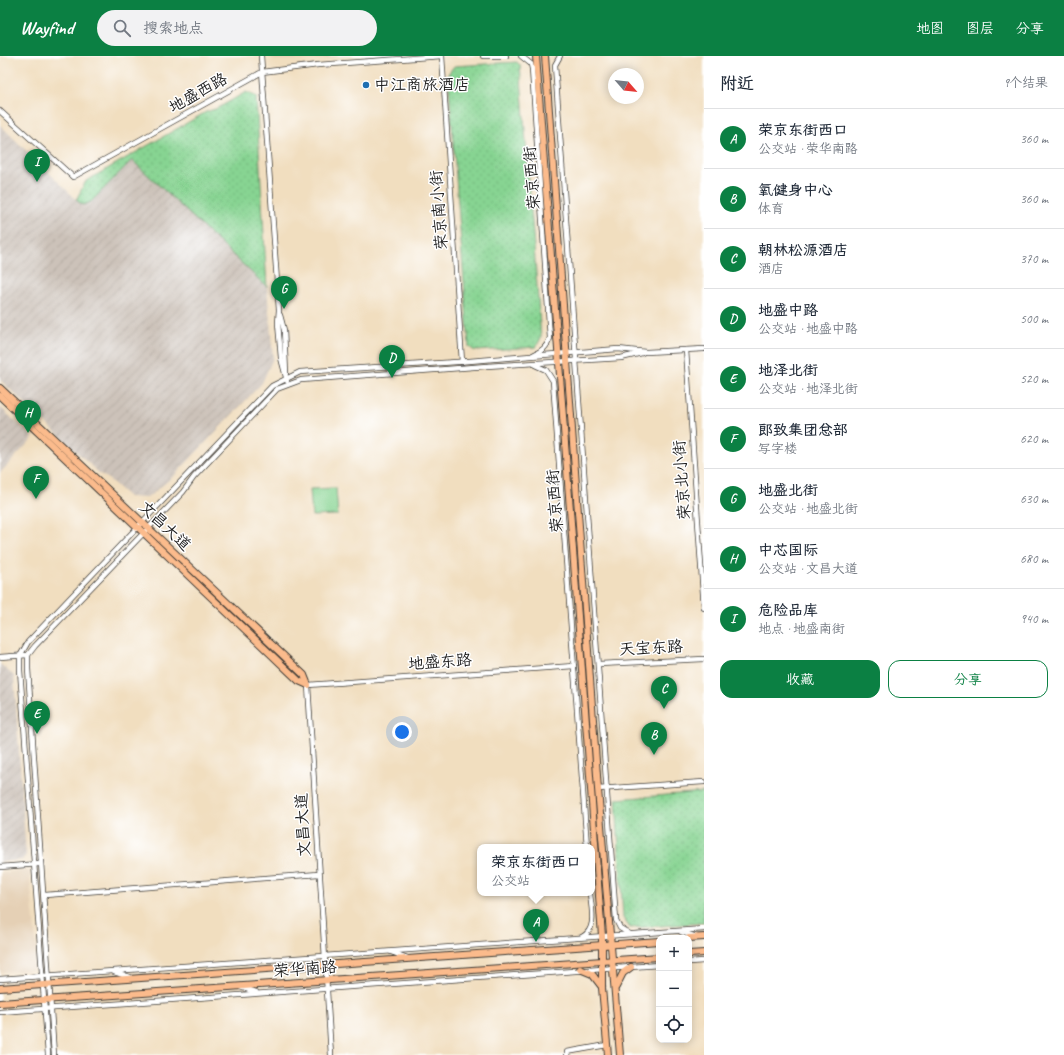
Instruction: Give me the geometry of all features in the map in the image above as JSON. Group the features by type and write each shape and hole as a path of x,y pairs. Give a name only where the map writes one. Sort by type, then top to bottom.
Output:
{"main road":[{"name":"荣京西街","path":"536,56 557,355 595,844"},
{"name":"荣京西街","path":"545,56 598,789 612,959 616,989 620,1055"},
{"name":"文昌大道","path":"0,388 304,675 308,685"},
{"name":"文昌大道","path":"0,396 136,528 299,681 308,685"},
{"name":"荣京西街","path":"595,845 602,936 602,988 608,1055"},
{"name":"荣华南路","path":"0,988 656,941"},
{"path":"692,954 704,953"},
{"name":"荣华南路","path":"0,1003 327,981 508,966 656,957"},
{"path":"616,989 623,973 631,967"},
{"path":"580,969 592,974 602,988"}],"street":[{"path":"261,56 280,313 284,330 286,379 289,385"},
{"name":"地盛西路","path":"0,111 73,177 262,72 318,65 442,56"},
{"name":"荣京南小街","path":"442,56 462,362"},
{"path":"483,56 506,56"},
{"path":"521,56 530,64 532,69 550,338 547,346 543,350 533,355"},
{"path":"560,56 556,65 575,353 599,664 616,920 620,928 630,934"},
{"path":"54,1055 52,1008 48,999 47,985 43,976 20,656 28,642 272,386 300,372 462,362 618,349 646,352 704,349"},
{"name":"荣京北小街","path":"686,350 704,608"},
{"path":"0,657 28,655 74,602 148,528 277,389 301,380 487,366 558,363 621,358 646,352"},
{"path":"533,364 546,370 553,381 587,844"},
{"path":"28,655 50,975 47,985"},
{"name":"天宝东路","path":"599,664 704,659"},
{"name":"地盛东路","path":"308,685 574,666"},
{"name":"文昌大道","path":"308,685 331,1055"},
{"path":"598,789 704,782"},
{"path":"0,867 42,864"},
{"path":"45,895 319,874"},
{"path":"581,938 589,933 592,924 590,896"},
{"path":"0,978 704,929"},
{"path":"679,931 701,937"},
{"path":"389,951 408,958"},
{"path":"692,962 704,961"},
{"path":"0,1012 327,989 580,969 656,965"},
{"path":"508,966 528,973"},
{"path":"111,971 133,979"},
{"path":"236,986 258,993"},
{"path":"48,999 45,1009 48,1055"},
{"path":"567,1055 567,1052 607,1046"}],"shaded area":[{"path":"269,56 355,56 321,59 275,60"},
{"path":"0,125 80,203 91,202 132,160 267,287 273,358 262,383 175,475 147,498 129,497 111,481 99,473 0,380"},
{"path":"0,407 33,438 0,473"},
{"path":"0,664 14,676 26,855 22,860 0,862"},
{"path":"29,870 38,964 32,970 0,972 0,873"}],"green space":[{"path":"517,62 520,65 541,338 536,347 475,351 469,347 448,74 454,66"},
{"path":"246,92 256,97 267,287 132,160 91,202 83,205 76,200 86,181 206,112 218,108"},
{"path":"336,488 338,515 312,516 310,489"},
{"path":"704,792 704,923 630,928 623,918 616,799"}],"place":[{"name":"中江商旅酒店","path":"366,85"},
{"name":"危险品库","path":"37,182"},
{"name":"地盛北街","path":"284,309"},
{"name":"地盛中路","path":"392,378"},
{"name":"中芯国际","path":"28,433"},
{"name":"郎致集团总部","path":"36,499"},
{"name":"朝林松源酒店","path":"664,709"},
{"name":"地泽北街","path":"37,734"},
{"name":"氧健身中心","path":"654,755"},
{"name":"荣京东街西口","path":"536,942"}]}
